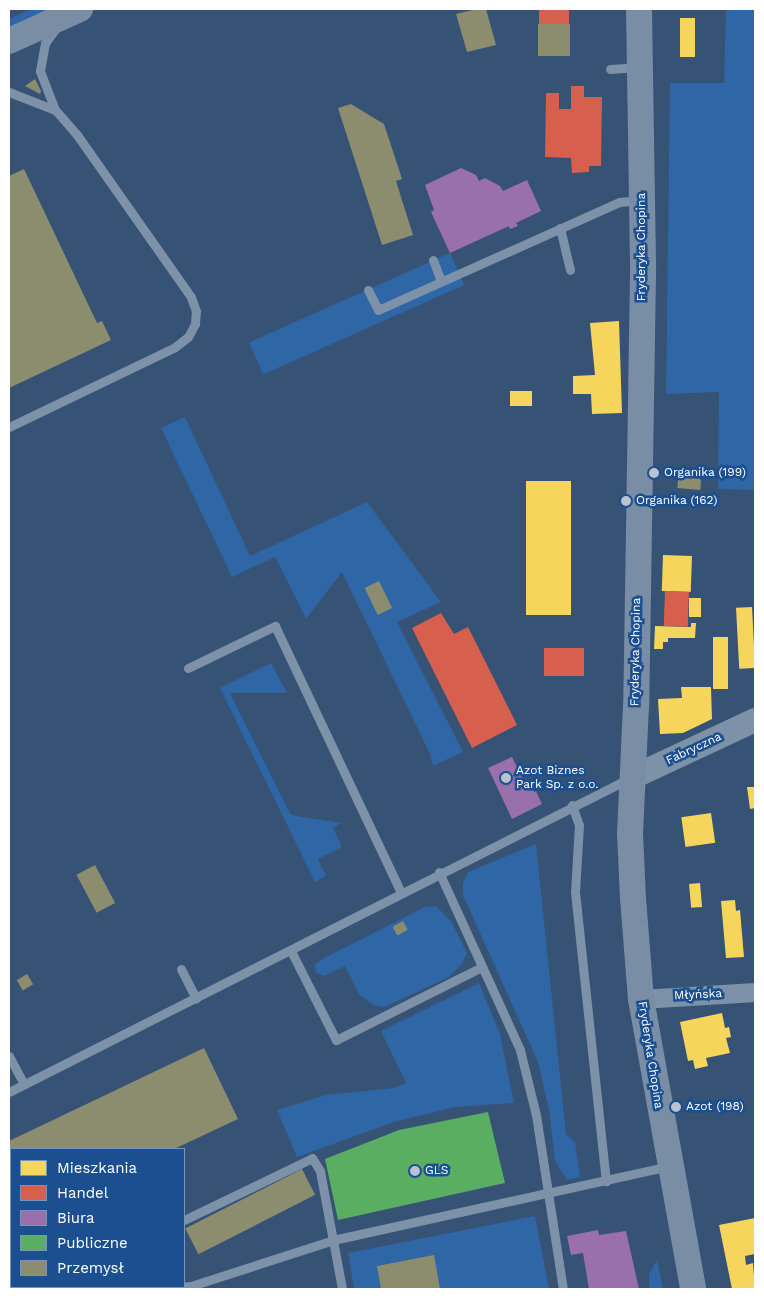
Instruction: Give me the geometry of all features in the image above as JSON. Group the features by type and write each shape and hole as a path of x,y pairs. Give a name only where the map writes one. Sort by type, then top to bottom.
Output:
{"main road":[{"name":"Fryderyka Chopina","path":"639,9 642,200 633,777 630,833 641,999 669,1166 693,1289"},
{"path":"9,42 72,12"}],"street":[{"name":"Fabryczna","path":"633,777 755,720"},
{"name":"Młyńska","path":"641,999 755,992"}],"lane":[{"path":"9,426 175,346 188,337 195,324 196,311 191,297 78,136 55,110 40,72 41,56 45,43 72,12"},
{"path":"610,69 640,67"},
{"path":"9,92 55,110"},
{"path":"368,290 378,310 619,202 642,200"},
{"path":"560,228 570,270"},
{"path":"433,260 441,281"},
{"path":"188,668 275,626 401,892"},
{"path":"9,1092 291,950 439,872 572,805 633,777"},
{"path":"572,805 579,825 575,892 606,1181"},
{"path":"439,872 520,1050 536,1116 563,1289"},
{"path":"291,950 336,1040 482,967"},
{"path":"181,969 196,998"},
{"path":"9,1056 24,1084"},
{"path":"185,1220 312,1158 320,1171 342,1289"},
{"path":"185,1287 333,1240 669,1166"}],"shaded area":[{"path":"31,9 54,9 9,29 9,19"},
{"path":"726,9 755,9 755,490 718,489 719,392 666,394 670,83 724,83"},
{"path":"450,253 464,285 263,374 249,342"},
{"path":"185,417 250,556 367,502 441,602 397,622 463,752 433,766 430,754 342,572 306,619 275,557 232,577 161,428"},
{"path":"271,663 287,693 230,693 291,815 341,823 333,828 342,847 318,859 326,876 315,882 220,688"},
{"path":"536,844 566,1134 575,1142 580,1177 567,1180 555,1161 549,1110 538,1062 463,895 463,883 468,872"},
{"path":"436,906 451,921 467,953 462,964 449,977 384,1007 373,1005 359,994 345,966 324,976 316,972 315,964 326,957 425,907"},
{"path":"479,983 500,1034 514,1103 455,1107 394,1122 297,1157 277,1110 326,1095 394,1088 406,1083 381,1031"},
{"path":"535,1216 549,1289 354,1289 348,1253"},
{"path":"657,1260 663,1289 649,1289 649,1274"}],"building: Mieszkania":[{"path":"680,18 695,18 695,57 680,57"},
{"path":"619,321 622,413 592,414 591,394 573,394 573,376 595,375 590,323"},
{"path":"510,391 532,391 532,406 510,406"},
{"path":"526,481 571,481 571,615 526,615"},
{"path":"663,555 692,556 691,592 662,591"},
{"path":"689,598 701,598 701,617 689,617"},
{"path":"752,607 755,668 739,669 736,608"},
{"path":"691,623 696,623 695,638 668,638 668,642 663,642 663,649 654,649 655,626 691,627"},
{"path":"713,637 728,637 728,689 713,689"},
{"path":"681,687 711,687 712,719 683,733 660,734 658,699 682,698"},
{"path":"747,787 755,787 755,808 750,809"},
{"path":"711,813 715,843 685,847 681,817"},
{"path":"700,883 702,907 691,908 689,884"},
{"path":"735,900 736,911 740,910 744,957 726,958 721,901"},
{"path":"722,1013 725,1028 729,1027 731,1037 726,1038 730,1053 706,1058 708,1066 695,1069 693,1060 688,1061 680,1022"},
{"path":"755,1218 755,1254 745,1256 746,1265 753,1263 755,1289 732,1289 719,1225"}],"building: Handel":[{"path":"539,9 569,9 569,24 539,24"},
{"path":"571,86 584,86 584,97 602,97 601,166 589,166 589,172 572,173 571,158 545,157 546,93 559,93 559,109 571,109"},
{"path":"665,591 689,592 688,627 664,626"},
{"path":"441,613 454,634 468,627 517,725 472,748 412,628"},
{"path":"544,648 584,648 584,676 544,676"}],"building: Biura":[{"path":"461,168 476,175 479,181 485,178 500,186 503,191 527,180 541,211 516,223 518,226 510,229 509,226 450,253 431,212 434,210 425,185"},
{"path":"512,757 527,787 533,785 542,804 512,819 488,768"},
{"path":"598,1230 599,1235 626,1231 639,1289 589,1289 583,1253 571,1255 567,1236"}],"building: Publiczne":[{"name":"GLS","path":"488,1112 505,1183 338,1220 325,1159 399,1130"}],"building: Przemysł":[{"path":"486,9 496,45 467,52 456,14"},
{"path":"538,24 570,24 570,56 538,56"},
{"path":"35,79 41,91 40,94 25,86"},
{"path":"351,104 384,124 402,179 396,181 413,235 382,245 338,108"},
{"path":"24,169 97,323 102,321 111,340 9,388 9,176"},
{"path":"679,469 702,471 700,490 677,488"},
{"path":"379,581 392,608 378,615 365,588"},
{"path":"95,865 115,903 97,913 76,875"},
{"path":"403,921 408,930 397,936 393,927"},
{"path":"27,974 33,984 23,990 17,980"},
{"path":"204,1048 238,1119 176,1148 10,1148 10,1174 9,1141"},
{"path":"302,1169 315,1195 198,1254 185,1228"},
{"path":"434,1255 440,1289 381,1289 377,1266"}],"place":[{"name":"Organika (199)","path":"654,473"},
{"name":"Organika (162)","path":"626,501"},
{"name":"Azot Biznes Park Sp. z o.o.","path":"506,778"},
{"name":"Azot (198)","path":"676,1107"},
{"name":"GLS","path":"415,1171"}]}
